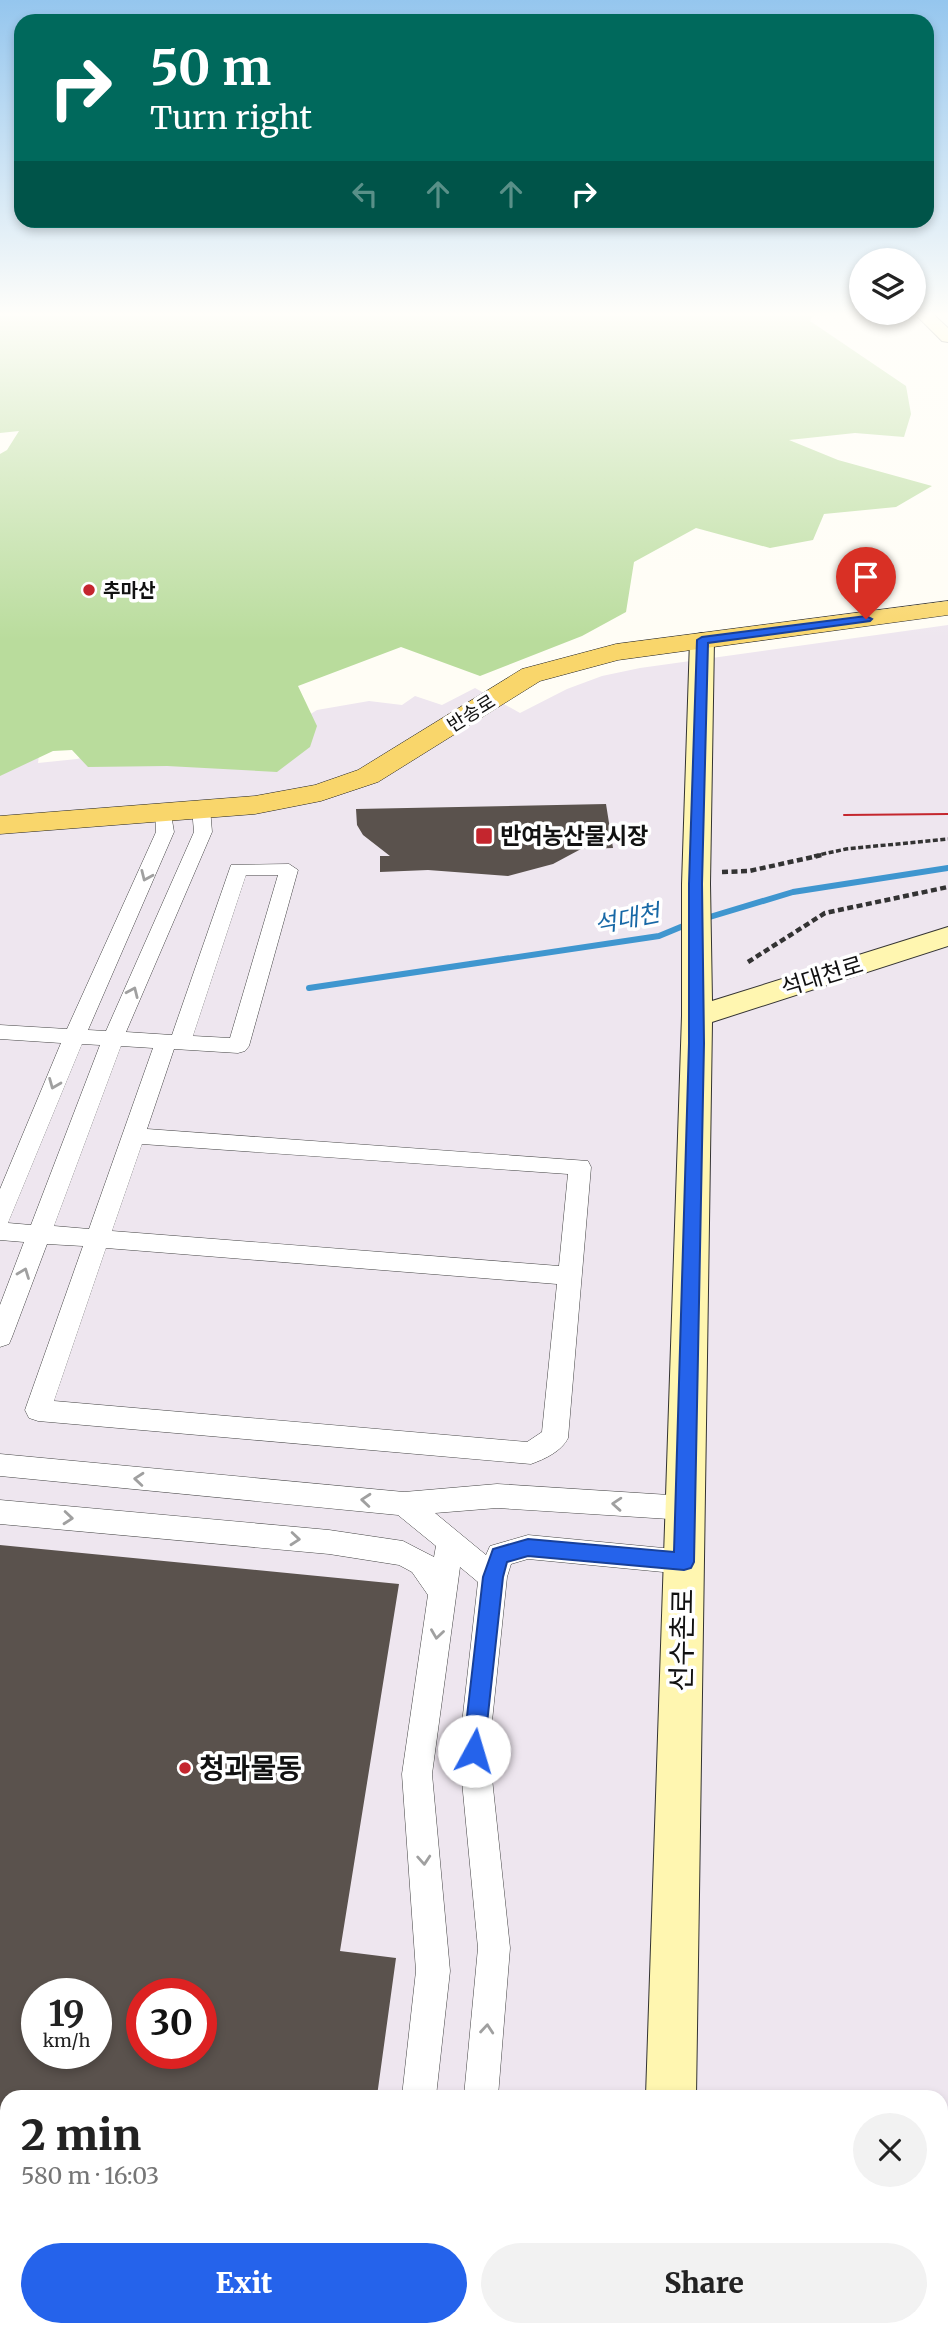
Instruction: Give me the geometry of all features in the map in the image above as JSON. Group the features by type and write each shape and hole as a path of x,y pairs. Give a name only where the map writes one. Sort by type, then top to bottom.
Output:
{"main road":[{"name":"반송로","path":"0,825 255,805 321,792 368,776 531,675 616,652 948,608"},
{"name":"선수촌로","path":"671,2090 697,1016 696,884 702,640"},
{"name":"석대천로","path":"697,1016 948,936"}],"street":[{"path":"0,1337 113,1039 203,832 201,808"},
{"path":"0,1217 74,1037 165,832 164,812"},
{"path":"0,1032 173,1043 238,1046 289,870 238,869 173,1043 133,1136 38,1410 531,1453 555,1438 580,1167 133,1136"},
{"path":"0,1231 570,1276"},
{"path":"0,1465 404,1504 497,1496 685,1508"},
{"path":"404,1504 493,1577"},
{"path":"0,1512 328,1542 402,1553 422,1563 442,1592"},
{"path":"420,2090 433,1971 417,1774 450,1542"},
{"path":"482,2090 494,1948 474,1751 493,1577 500,1555 528,1547 684,1562"}],"path":[{"path":"722,872 748,871 846,849 948,839"},
{"path":"748,962 825,913 948,887"}],"shaded area":[{"path":"948,625 948,2090 0,2090 0,763 39,755 38,763 77,759 113,749 309,715 317,710 369,701 402,705 415,696 442,705 475,688 520,713 567,689 602,676 640,668"}],"green space":[{"path":"0,424 908,424 904,437 855,433 789,440 838,460 932,486 896,507 824,514 813,540 770,548 696,528 634,562 626,612 582,636 480,676 401,647 298,686 317,726 310,747 277,772 167,766 88,767 72,750 53,751 0,776 0,454 7,450 19,431 0,433"}],"building":[{"path":"606,804 613,848 581,849 553,864 508,876 428,870 380,872 380,856 390,856 363,835 357,825 356,809"},
{"name":"청과물동","path":"0,1545 399,1584 340,1951 396,1958 378,2090 0,2090"}],"waterway":[{"name":"석대천","path":"703,919 793,892 948,868"},
{"name":"석대천","path":"309,988 659,936 688,924"}],"tram line":[{"path":"844,815 948,814"}],"place":[{"name":"추마산","path":"89,590"},
{"name":"반여농산물시장","path":"484,836"},
{"name":"청과물동","path":"185,1768"}],"route":[{"path":"474,1751 493,1577 500,1555 528,1547 684,1562 697,1016 696,884 702,640 866,619"}]}
